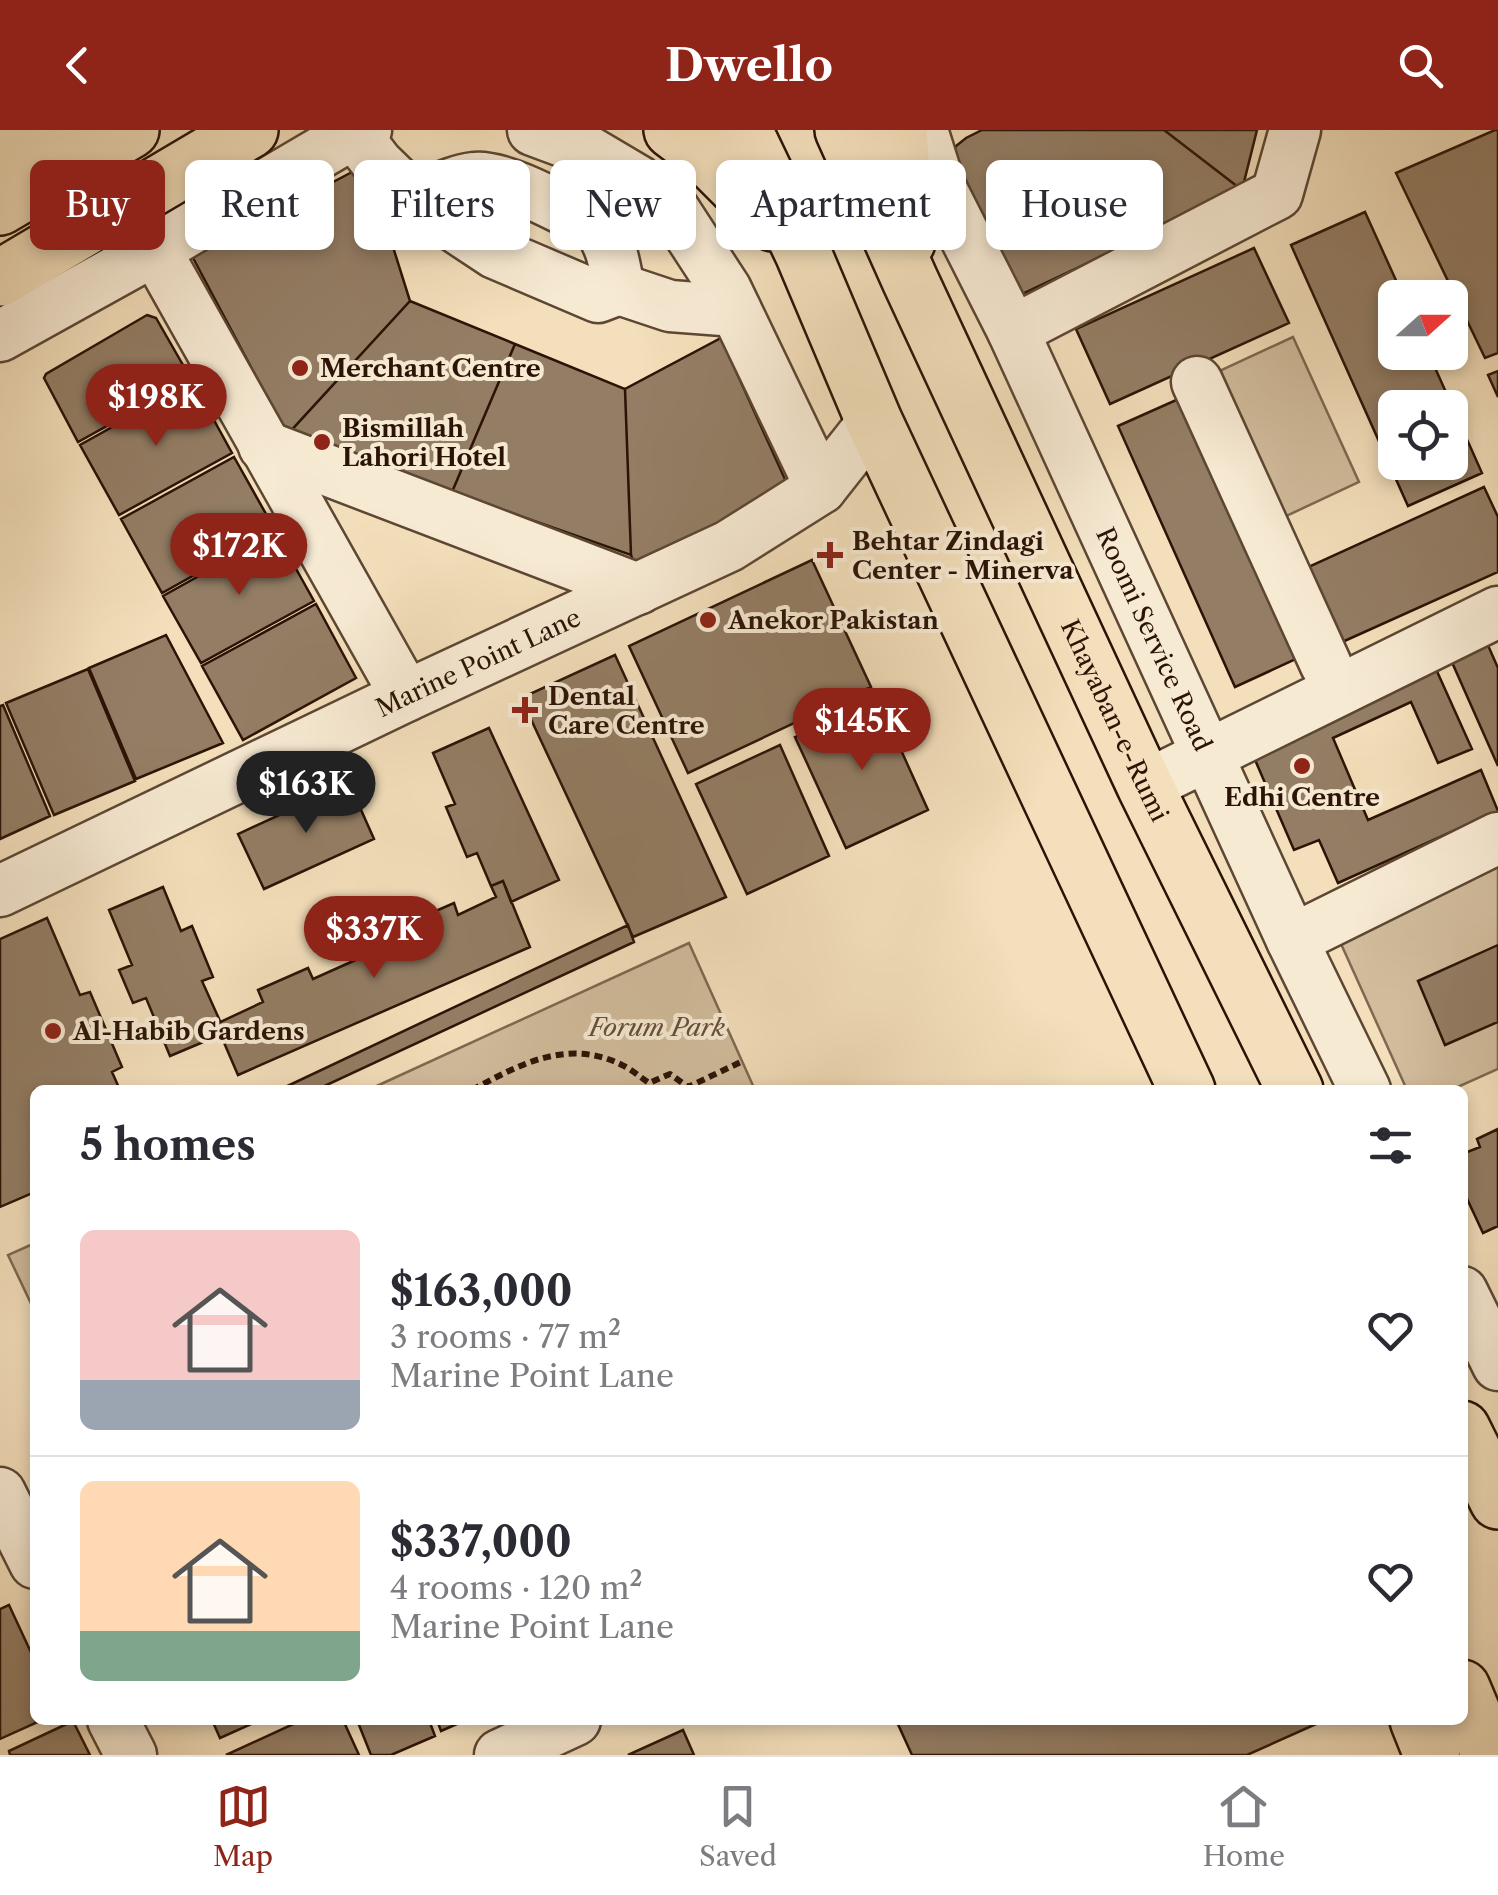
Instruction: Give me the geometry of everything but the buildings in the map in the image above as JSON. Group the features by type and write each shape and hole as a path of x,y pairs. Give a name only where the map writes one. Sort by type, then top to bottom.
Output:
{"main road":[{"path":"0,160 51,130"},
{"path":"0,207 131,130"},
{"path":"0,278 250,130"},
{"name":"Khayaban-e-Rumi","path":"843,130 1145,786 1293,1085"},
{"path":"900,130 910,280"},
{"path":"707,138 803,254 874,421 1185,1085"},
{"path":"1468,1441 1498,1501"},
{"path":"1468,1702 1490,1755"},
{"path":"1420,1725 1432,1755"}],"street":[{"path":"533,130 603,160"},
{"name":"Roomi Service Road","path":"922,130 940,188 1013,331 1292,940 1363,1085"},
{"path":"1013,331 1277,194 1295,130"},
{"path":"165,244 360,132 376,160"},
{"path":"530,195 598,226 612,250 619,289"},
{"path":"696,244 726,290 821,488"},
{"path":"0,336 155,250 406,696"},
{"path":"490,250 598,297 619,289 670,306 736,310"},
{"path":"1145,786 1200,739 1338,660 1197,382"},
{"name":"Marine Point Lane","path":"0,891 728,546 821,488 874,421"},
{"path":"264,446 638,589"},
{"path":"1200,739 1498,612"},
{"path":"1292,940 1498,838"},
{"path":"1468,1304 1498,1365"},
{"path":"0,1493 22,1562"},
{"path":"115,1725 130,1755"},
{"path":"500,1755 564,1725"}],"path":[{"path":"481,1085 524,1062 576,1052 621,1064 649,1082 670,1074 684,1085"},
{"path":"694,1085 743,1061"}],"green space":[{"path":"1293,337 1359,482 1269,524 1202,379"},
{"path":"1498,838 1498,1069 1462,1085 1405,1085 1328,915"},
{"name":"Forum Park","path":"689,943 753,1085 379,1085"},
{"path":"30,1245 30,1301 8,1255"}],"place":[{"name":"Merchant Centre","path":"300,368"},
{"name":"Bismillah Lahori Hotel","path":"322,442"},
{"name":"Behtar Zindagi Center - Minerva","path":"830,555"},
{"name":"Anekor Pakistan","path":"708,620"},
{"name":"Dental Care Centre","path":"525,710"},
{"name":"Edhi Centre","path":"1302,766"},
{"name":"Al-Habib Gardens","path":"53,1031"}]}
